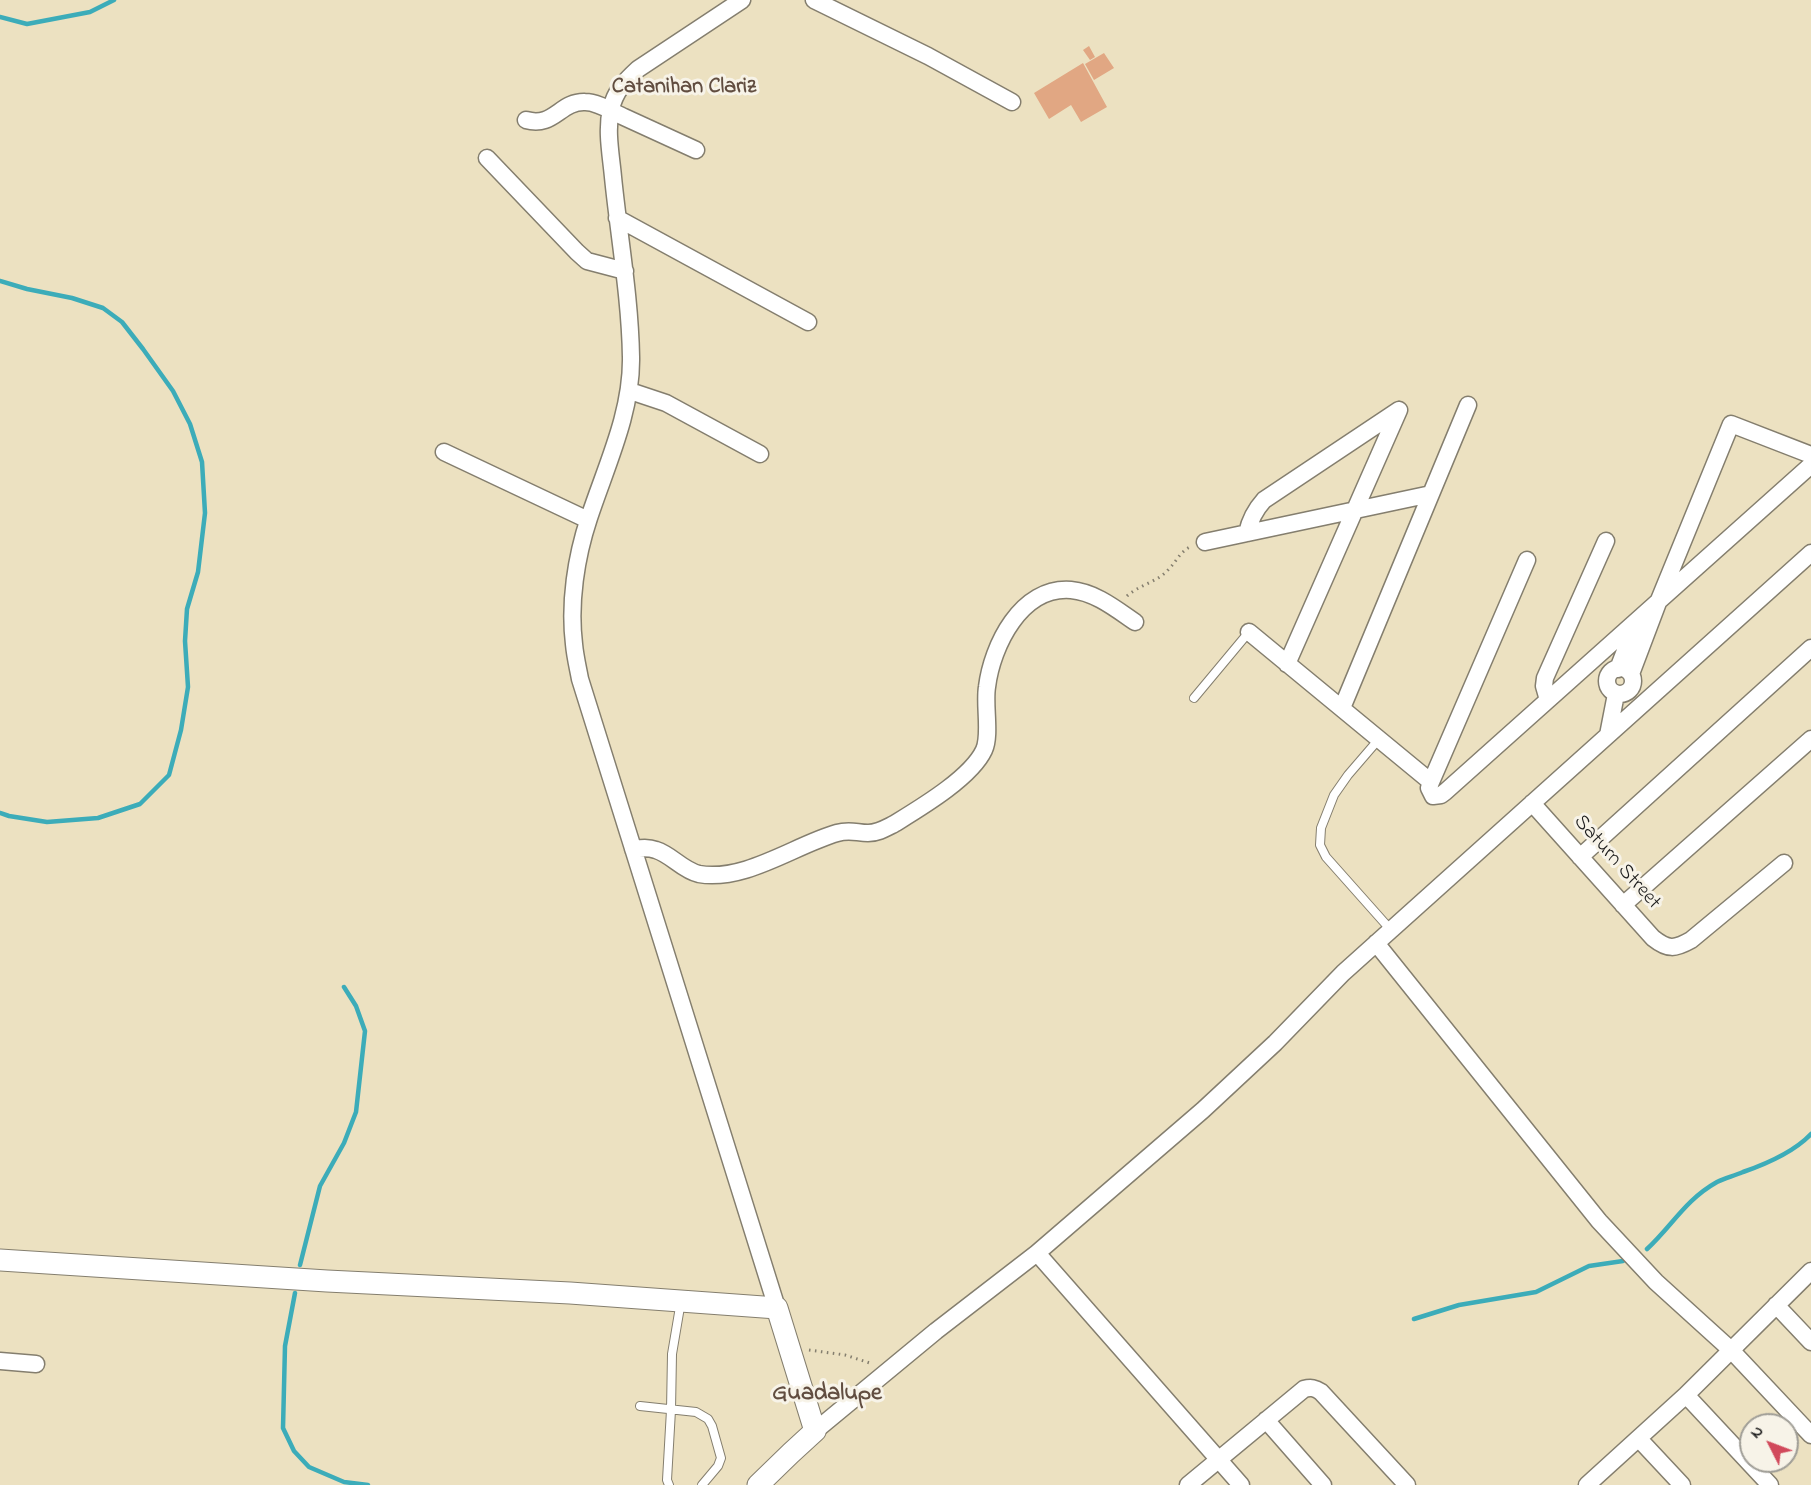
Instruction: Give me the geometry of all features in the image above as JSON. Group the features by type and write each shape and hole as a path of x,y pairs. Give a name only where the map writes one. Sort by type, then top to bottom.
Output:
{"street":[{"path":"742,0 638,69 616,93 610,111 609,130 617,218 631,328 630,391 615,443 588,520 577,563 573,601 573,642 580,679 815,1431"},
{"path":"814,0 928,56 1012,102"},
{"path":"526,120 541,122 565,107 586,102 696,150"},
{"path":"487,158 588,261 625,271"},
{"path":"617,218 808,322"},
{"path":"630,391 666,403 759,454"},
{"path":"1342,708 1468,405"},
{"path":"1247,533 1255,510 1264,500 1399,410 1287,664"},
{"path":"1624,671 1659,600 1731,424 1811,455"},
{"path":"444,452 588,520"},
{"path":"1527,560 1431,782 1430,793 1433,796 1441,795 1811,465"},
{"path":"1205,542 1431,494"},
{"path":"1548,700 1544,686 1545,678 1606,542"},
{"path":"758,1485 815,1431 1037,1253 1241,1076 1342,973 1811,554"},
{"path":"633,849 656,850 699,874 718,874 771,861 836,833 850,830 866,833 877,832 934,798 965,775 979,760 986,747 987,687 994,656 1001,637 1024,608 1040,596 1054,591 1071,590 1086,594 1116,609 1135,622"},
{"path":"1608,735 1622,693 1633,684 1624,671 1636,621"},
{"path":"1249,632 1431,782"},
{"path":"1580,857 1811,648"},
{"path":"1624,671 1613,671 1607,680 1611,690 1622,693 1641,706"},
{"path":"1623,905 1811,739"},
{"name":"Saturn Street","path":"1532,803 1653,938 1670,948 1691,940 1784,863"},
{"path":"1376,943 1599,1221 1656,1282 1731,1350 1811,1436"},
{"path":"1037,1253 1241,1485"},
{"path":"0,1260 681,1300 777,1308"},
{"path":"1593,1483 1811,1271"},
{"path":"1776,1305 1811,1342"},
{"path":"0,1361 36,1364"},
{"path":"1188,1485 1304,1389 1315,1388 1407,1485"},
{"path":"1686,1395 1770,1485"},
{"path":"1266,1420 1323,1485"},
{"path":"1639,1439 1682,1485"}],"lane":[{"path":"1194,698 1249,632"},
{"path":"1379,740 1348,775 1334,795 1321,828 1320,845 1326,857 1390,930"},
{"path":"669,1485 667,1480 672,1354 681,1300"},
{"path":"640,1406 700,1413 708,1419 721,1458 718,1466 702,1485"}],"path":[{"path":"1116,609 1132,592 1162,576 1181,553 1205,542"},
{"path":"790,1348 845,1355 889,1370"}],"building":[{"path":"1089,46 1095,57 1090,60 1083,50"},
{"path":"1104,53 1114,68 1094,80 1085,64"},
{"path":"1083,63 1107,107 1081,122 1071,105 1049,119 1034,93"}],"waterway":[{"path":"0,17 27,24 90,12 114,0"},
{"path":"0,281 72,298 103,308 122,322 173,391 190,424 202,462 205,513 198,572 187,609 185,641 188,687 181,730 169,775 140,804 98,818 47,822 0,813"},
{"path":"300,1265 320,1186 344,1143 356,1112 365,1031 356,1006 344,987"},
{"path":"1647,1249 1687,1205 1706,1189 1779,1157 1811,1134"},
{"path":"1414,1319 1459,1305 1536,1292 1589,1266 1623,1261"},
{"path":"295,1293 285,1346 283,1428 294,1451 309,1467 344,1482 368,1485"}],"district":[{"name":"Catanihan Clariz","path":"684,88"},
{"name":"Guadalupe","path":"827,1395"}]}
